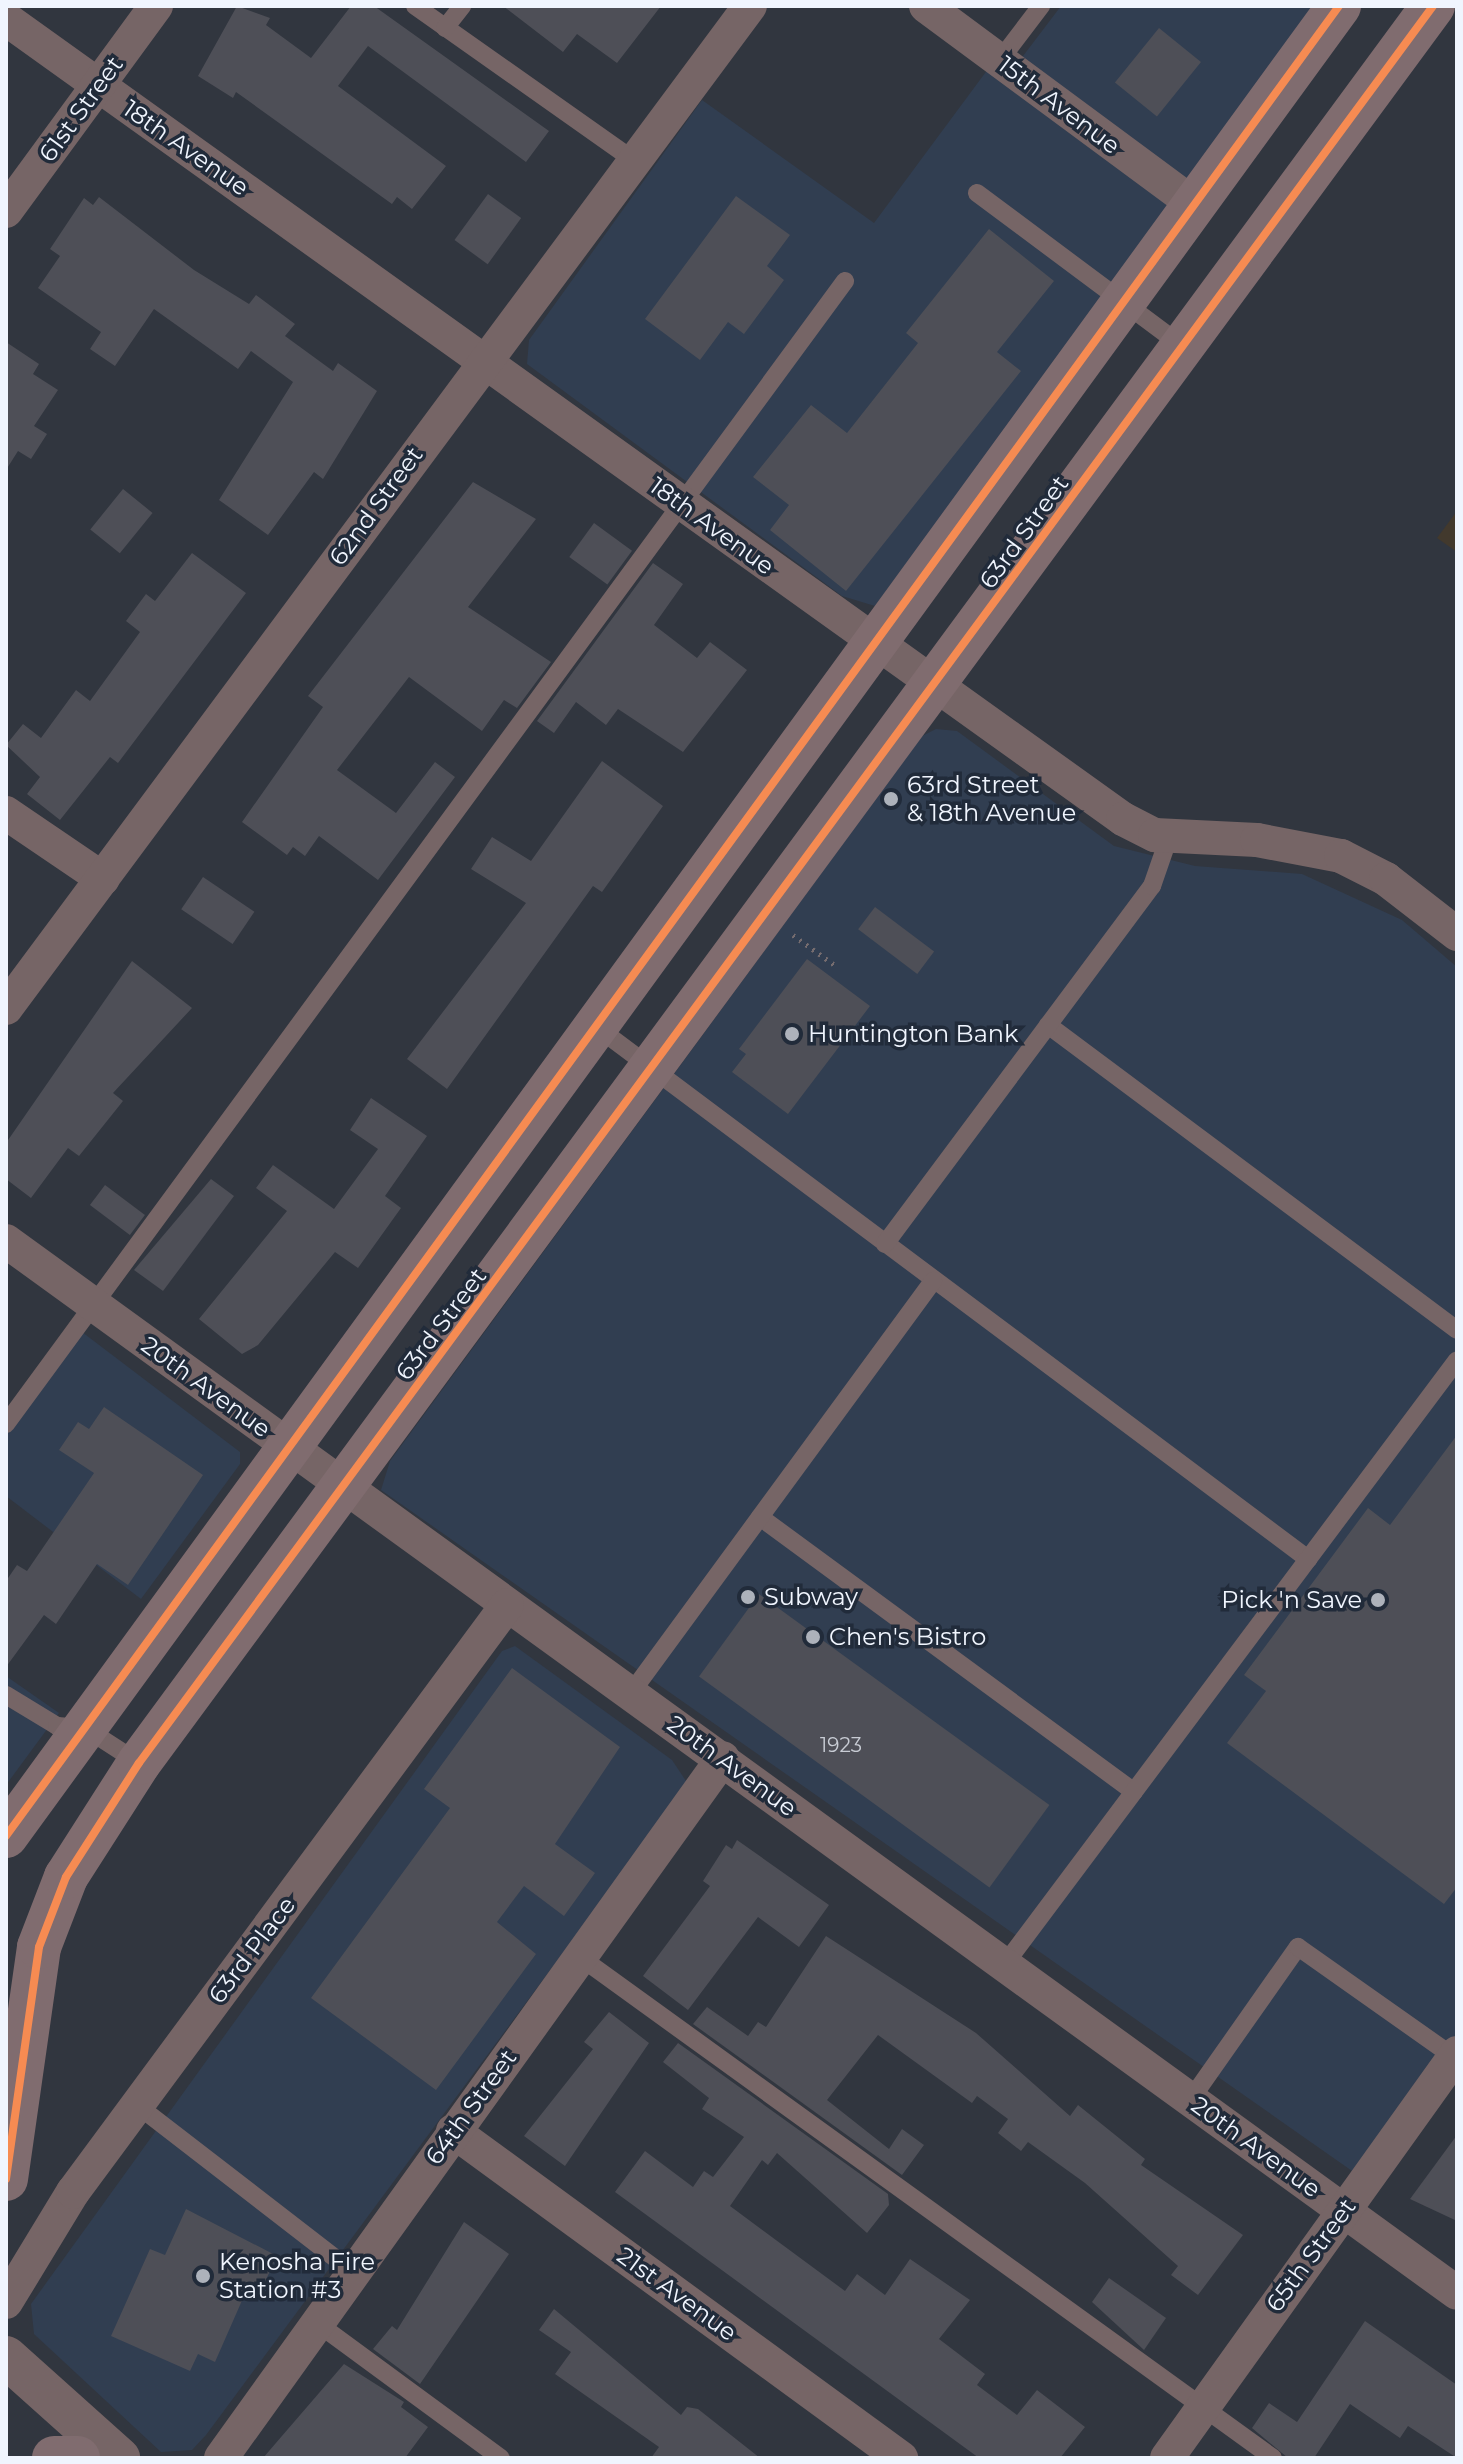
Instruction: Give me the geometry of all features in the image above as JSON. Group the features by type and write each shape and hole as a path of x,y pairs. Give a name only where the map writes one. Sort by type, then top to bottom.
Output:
{"main road":[{"name":"63rd Street","path":"6,1836 878,646 1192,203 1339,6"},
{"name":"63rd Street","path":"6,2179 39,1947 66,1877 139,1763 655,1070 1433,6"},
{"path":"54,2458 78,2458"}],"street":[{"name":"61st Street","path":"6,211 156,6"},
{"name":"62nd Street","path":"6,1008 484,359 750,6"},
{"name":"15th Avenue","path":"926,6 1192,203"},
{"name":"18th Avenue","path":"6,19 1123,819 1169,837 1257,840 1341,856 1386,879 1457,934"},
{"path":"6,813 103,879"},
{"name":"20th Avenue","path":"6,1241 1457,2293"},
{"name":"63rd Place","path":"6,2302 27,2259 137,2105 507,1605"},
{"name":"64th Street","path":"221,2458 723,1758"},
{"name":"65th Street","path":"1167,2458 1456,2055"},
{"name":"21st Avenue","path":"453,2131 901,2458"},
{"path":"6,2357 119,2458"}],"lane":[{"path":"415,6 633,160"},
{"path":"445,28 462,6"},
{"path":"1000,60 1041,6"},
{"path":"977,193 1182,346"},
{"path":"6,1424 845,281"},
{"path":"885,1244 1152,886 1169,837"},
{"path":"1048,1025 1457,1330"},
{"path":"598,1028 1308,1559"},
{"path":"631,1693 933,1281"},
{"path":"1005,1964 1457,1360"},
{"path":"760,1517 1134,1792"},
{"path":"6,1695 57,1726 85,1728 139,1763"},
{"path":"1191,2099 1298,1947 1456,2055"},
{"path":"580,1957 1273,2458"},
{"path":"137,2105 353,2272"},
{"path":"317,2323 501,2458"}],"path":[{"path":"792,934 836,966"}],"shaded area":[{"path":"1061,6 1317,6 875,606 842,596 527,364 529,340 702,100 874,223 991,65 1007,77"},
{"path":"1457,511 1457,552 1437,538"},
{"path":"936,729 957,731 1114,846 1195,866 1302,874 1402,920 1457,967 1457,2053 1365,2180 381,1490 390,1461 922,736"},
{"path":"82,1332 240,1452 240,1464 141,1599 6,1496 6,1433"},
{"path":"515,1646 672,1760 688,1784 206,2435 192,2450 161,2452 34,2334 31,2304 502,1651"},
{"path":"6,1676 59,1713 6,1785"}],"building":[{"path":"237,6 270,18 266,25 311,58 351,6 374,6 549,131 526,162 368,46 338,86 446,166 412,209 397,197 392,204 236,92 233,98 198,76"},
{"path":"503,6 661,6 617,63 577,34 563,52"},
{"path":"1159,28 1201,62 1157,116 1115,82"},
{"path":"488,194 521,218 488,264 454,240"},
{"path":"736,196 790,235 767,266 784,280 744,334 728,322 700,360 645,319"},
{"path":"99,197 194,270 249,304 256,295 295,324 285,336 333,371 338,363 377,391 323,479 314,472 268,535 219,500 293,382 251,351 238,369 154,309 115,366 90,349 101,332 38,288 60,256 50,249 84,198 93,205"},
{"path":"989,229 1054,281 997,352 1021,371 846,591 770,530 789,505 753,477 811,405 847,433 918,343 906,333"},
{"path":"6,342 39,364 33,374 58,390 34,426 47,434 31,459 18,451 6,470"},
{"path":"473,482 536,519 468,607 551,662 517,708 504,700 482,731 409,677 337,770 396,813 435,762 455,777 378,880 319,836 305,856 293,847 287,855 242,822 323,707 308,696"},
{"path":"123,489 153,513 120,553 90,529"},
{"path":"594,523 632,551 607,585 569,557"},
{"path":"192,553 246,593 118,763 110,757 60,820 27,794 40,777 6,745 23,724 41,738 76,690 90,701 140,632 126,621 146,594 155,601"},
{"path":"653,563 683,584 654,625 697,658 710,642 747,670 683,752 618,709 606,725 576,702 554,733 537,721"},
{"path":"602,761 663,806 602,892 593,886 447,1089 407,1059 526,903 471,869 492,837 531,861"},
{"path":"203,877 254,912 233,944 181,909"},
{"path":"875,907 934,952 917,974 858,929"},
{"path":"807,959 870,1006 788,1114 732,1072 746,1054 739,1049"},
{"path":"132,961 192,1008 113,1093 123,1101 79,1156 68,1148 31,1198 6,1179 6,1143"},
{"path":"371,1098 427,1136 385,1196 401,1208 358,1268 335,1252 258,1345 242,1354 199,1319 287,1211 256,1188 273,1165 334,1209 378,1149 350,1130"},
{"path":"211,1179 234,1196 163,1291 134,1270"},
{"path":"105,1185 145,1215 130,1235 90,1205"},
{"path":"104,1407 203,1475 128,1585 97,1564 56,1624 44,1615 6,1667 6,1581 17,1565 27,1571 94,1473 59,1450 78,1422 89,1429"},
{"name":"Pick 'n Save","path":"1457,1435 1457,1887 1444,1904 1227,1743 1266,1691 1244,1675 1368,1508 1390,1525"},
{"path":"759,1594 1049,1805 989,1888 699,1677"},
{"path":"512,1668 620,1747 555,1844 595,1873 564,1916 524,1886 497,1922 536,1954 436,2090 311,1998 450,1808 424,1789"},
{"path":"737,1840 829,1905 799,1947 758,1917 688,2010 643,1976 710,1886 703,1881 726,1845 732,1849"},
{"path":"826,1936 976,2033 1070,2116 1078,2105 1145,2159 1141,2165 1243,2235 1198,2295 1171,2275 1178,2266 1085,2183 1028,2142 1021,2151 998,2133 1008,2119 977,2096 972,2103 878,2035 827,2100 889,2149 902,2129 924,2145 902,2175 693,2024 707,2007 748,2036 758,2022 766,2027"},
{"path":"609,2012 649,2043 565,2166 524,2136 593,2049 584,2042"},
{"path":"678,2043 888,2194 889,2205 867,2233 777,2153 768,2165 762,2160 730,2206 845,2291 857,2274 885,2295 910,2259 970,2300 939,2339 985,2374 977,2385 1017,2415 1037,2390 1085,2427 1060,2458 979,2458 615,2192 645,2151 693,2187 704,2171 713,2177 744,2137 702,2109 709,2098 663,2062"},
{"path":"1457,2135 1457,2221 1410,2199"},
{"name":"Kenosha Fire Station #3","path":"186,2209 277,2256 256,2301 244,2296 215,2362 198,2354 190,2371 111,2336 150,2249 165,2255"},
{"path":"464,2222 509,2254 420,2384 373,2349 392,2326 397,2330"},
{"path":"1109,2278 1166,2318 1144,2350 1092,2302"},
{"path":"554,2309 681,2415 687,2407 698,2409 760,2458 651,2458 659,2447 555,2374 571,2352 539,2330"},
{"path":"1365,2321 1457,2385 1457,2458 1408,2426 1400,2438 1350,2404 1314,2458 1288,2458 1252,2428 1269,2403 1297,2422"},
{"path":"344,2364 404,2402 401,2407 428,2427 405,2458 263,2458"}],"cycle path":[{"path":"6,1836 1339,6"},
{"path":"6,2179 39,1947 66,1877 139,1763 1433,6"}],"place":[{"name":"63rd Street & 18th Avenue","path":"891,799"},
{"name":"Huntington Bank","path":"792,1034"},
{"name":"Subway","path":"748,1597"},
{"name":"Pick 'n Save","path":"1378,1600"},
{"name":"Chen's Bistro","path":"813,1637"},
{"name":"Kenosha Fire Station #3","path":"203,2276"}]}
